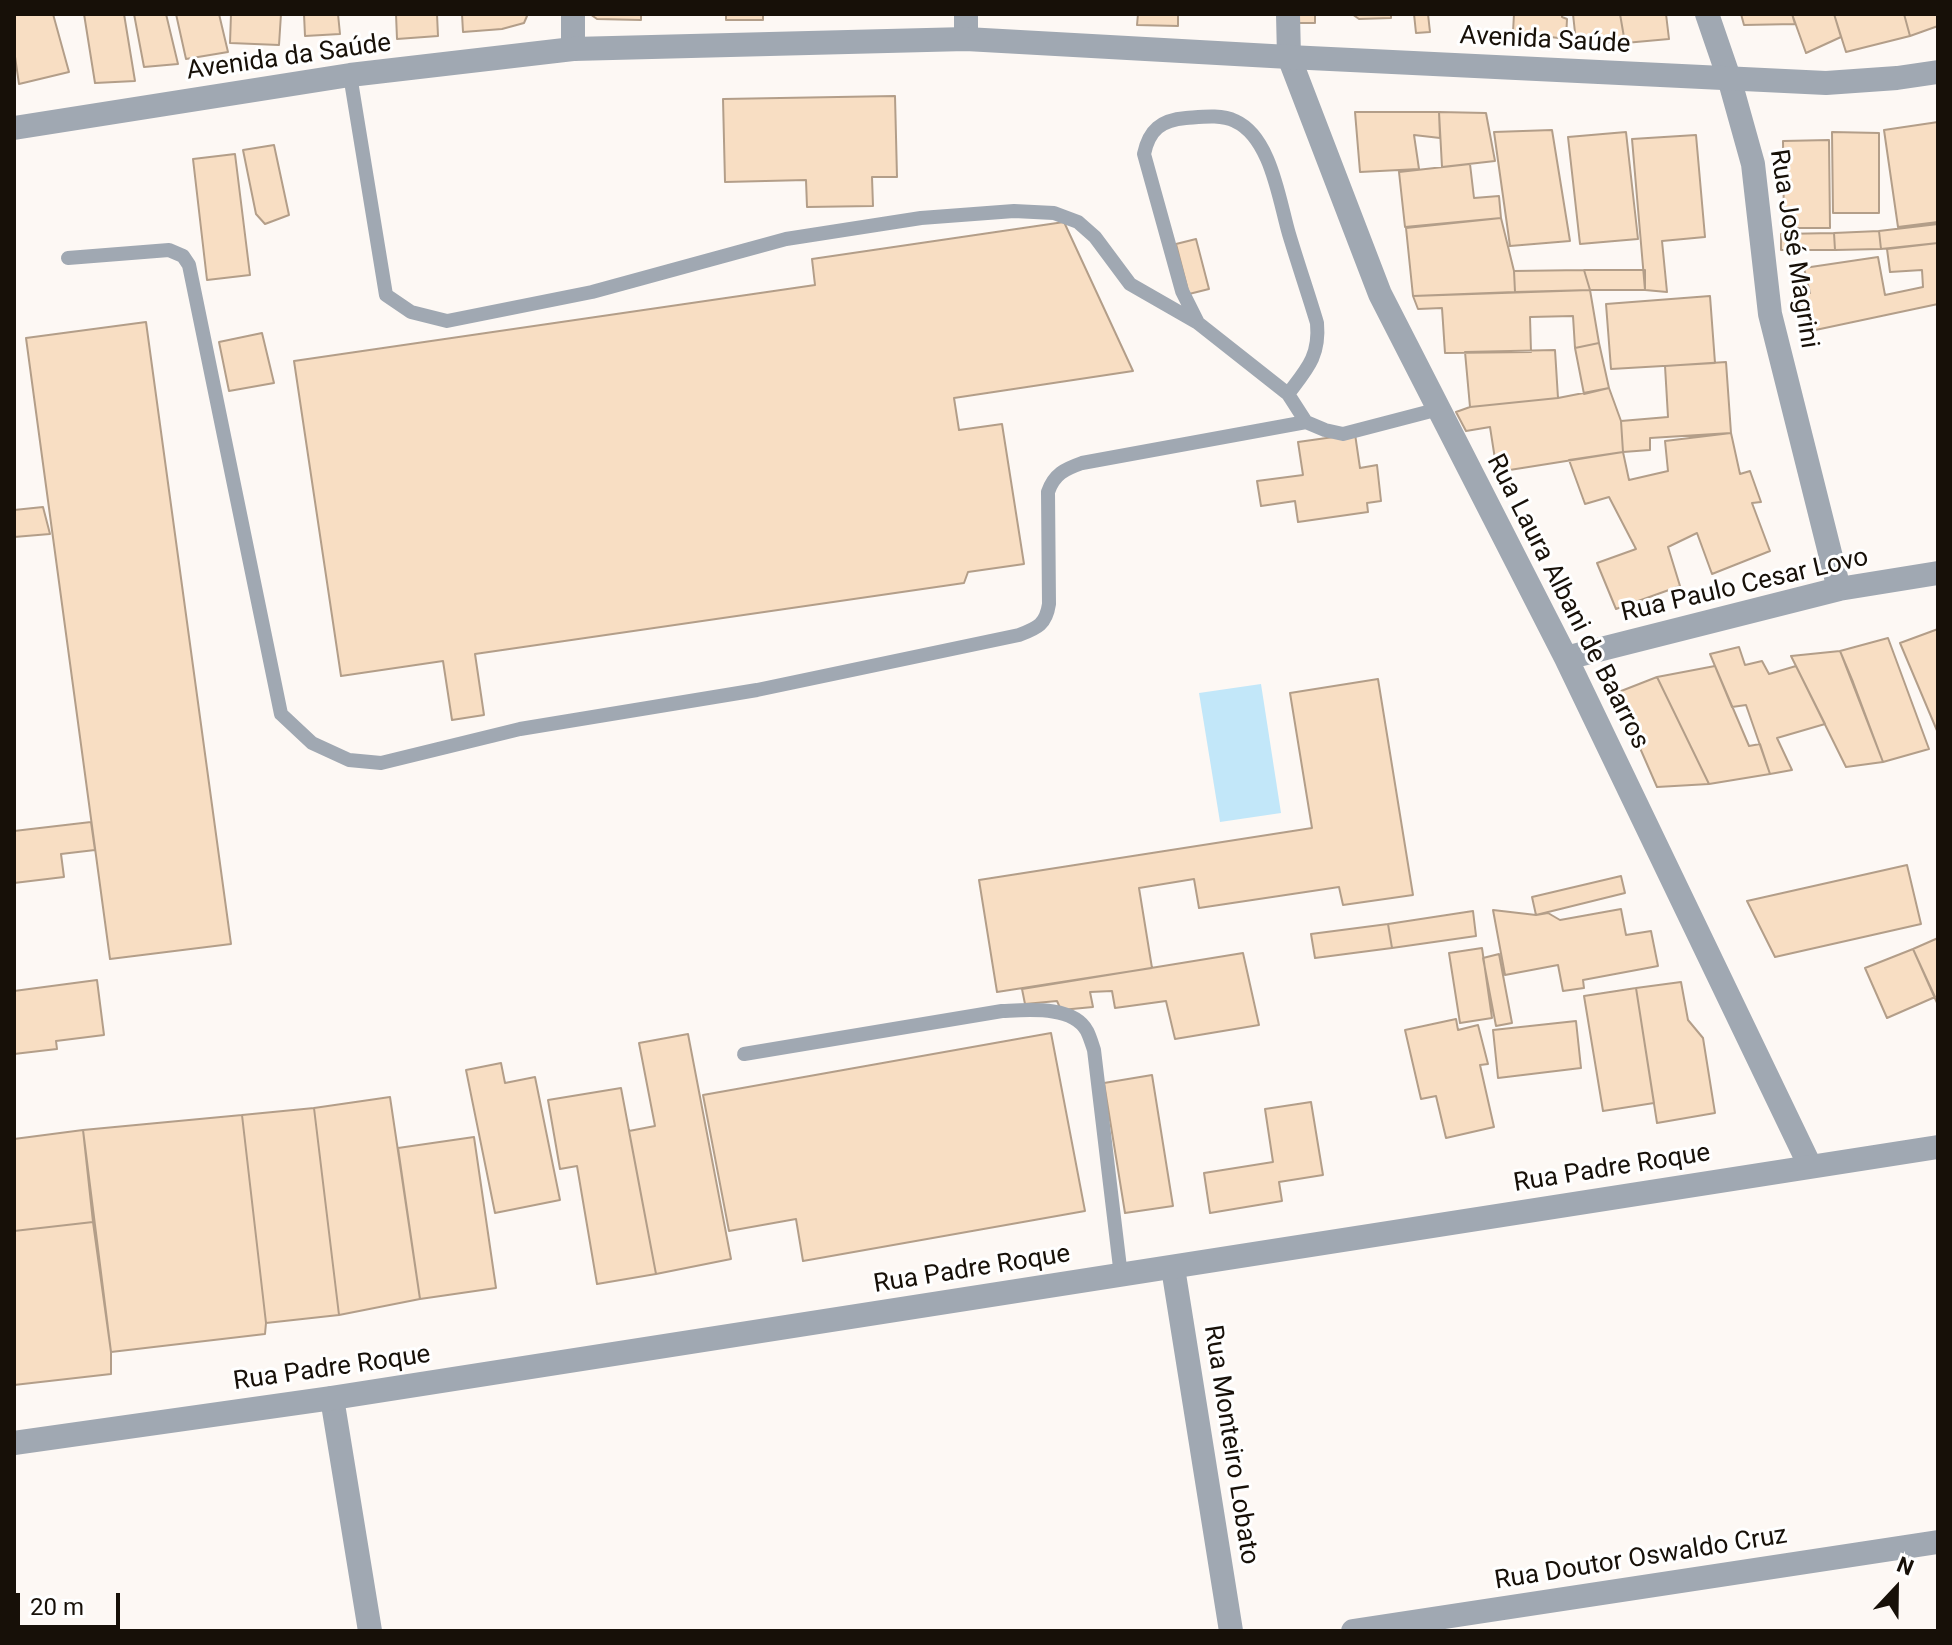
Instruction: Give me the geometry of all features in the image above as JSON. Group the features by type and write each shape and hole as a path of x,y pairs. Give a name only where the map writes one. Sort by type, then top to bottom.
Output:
{"street":[{"path":"573,14 573,49"},
{"path":"966,14 966,39"},
{"name":"Rua Laura Albani de Baarros","path":"1288,14 1289,57 1380,294 1566,658 1810,1166"},
{"name":"Rua José Magrini","path":"1707,14 1753,164 1770,314 1839,589"},
{"name":"Avenida Saúde","path":"573,49 966,39 1826,83 1938,72"},
{"name":"Avenida da Saúde","path":"14,128 350,75 573,49"},
{"name":"Rua Paulo Cesar Lovo","path":"1566,658 1839,589 1938,573"},
{"name":"Rua Padre Roque","path":"14,1443 332,1398 1938,1147"},
{"name":"Rua Monteiro Lobato","path":"1173,1268 1231,1631"},
{"path":"332,1398 370,1631"},
{"name":"Rua Doutor Oswaldo Cruz","path":"1353,1631 1938,1542"}],"lane":[{"path":"350,75 386,295 411,312 447,321 592,292 786,239 921,218 1014,211 1054,213 1078,222 1095,237 1130,284 1198,323 1288,394 1306,422"},
{"path":"1198,323 1182,291 1144,154 1148,137 1160,125 1183,118 1222,117 1237,121 1256,139 1270,166 1317,323 1314,359 1288,394"},
{"path":"68,258 169,250 183,256 189,265 281,714 312,743 349,760 381,763 520,729 757,690 1019,635 1037,629 1046,620 1049,604 1048,492 1052,480 1064,470 1082,463 1306,422 1343,434 1439,409"},
{"path":"744,1054 1002,1011 1037,1010 1074,1018 1086,1029 1094,1050 1121,1276"}],"water":[{"path":"1261,684 1281,813 1220,822 1199,693"}],"building":[{"path":"14,14 53,14 69,72 19,84 14,50"},
{"path":"84,14 124,14 135,81 95,83"},
{"path":"134,14 166,14 178,64 144,67"},
{"path":"176,14 219,14 228,52 186,59"},
{"path":"231,14 281,14 279,45 230,43"},
{"path":"304,14 338,14 340,34 305,36"},
{"path":"396,14 437,14 438,36 397,39"},
{"path":"462,14 527,16 524,23 502,29 463,32"},
{"path":"590,14 641,14 641,20 597,19"},
{"path":"726,14 763,14 763,20 726,20"},
{"path":"1138,14 1178,14 1178,26 1137,25"},
{"path":"1294,14 1315,14 1315,23 1294,23"},
{"path":"1352,14 1391,14 1391,18 1359,19"},
{"path":"1414,14 1428,14 1430,32 1416,33"},
{"path":"1514,14 1562,14 1567,19 1566,39 1513,32"},
{"path":"1573,14 1620,14 1625,43 1576,42"},
{"path":"1620,14 1666,14 1669,39 1625,43"},
{"path":"1741,14 1792,14 1795,24 1744,25"},
{"path":"1792,14 1834,14 1841,37 1806,53"},
{"path":"1834,14 1904,14 1910,36 1846,52"},
{"path":"1904,14 1938,14 1938,26 1910,36"},
{"path":"895,96 897,177 872,177 873,206 807,207 806,180 725,182 723,99"},
{"path":"1355,112 1439,112 1440,138 1414,135 1419,169 1360,172"},
{"path":"1439,112 1486,113 1495,161 1442,167"},
{"path":"1938,122 1938,222 1898,227 1884,130"},
{"path":"1552,130 1570,241 1510,246 1494,132"},
{"path":"1626,132 1638,239 1580,244 1568,137"},
{"path":"1832,132 1879,133 1879,213 1833,213"},
{"path":"1696,135 1705,237 1662,241 1667,292 1645,290 1632,139"},
{"path":"1829,140 1830,228 1784,228 1783,141"},
{"path":"274,145 289,215 265,224 256,214 243,150"},
{"path":"235,154 250,275 207,280 193,159"},
{"path":"1470,164 1474,198 1499,196 1501,218 1405,227 1399,172"},
{"path":"1501,218 1514,271 1515,292 1413,296 1406,228"},
{"path":"1064,222 1133,371 954,398 959,430 1002,424 1024,564 968,572 964,583 475,654 484,715 452,720 443,661 341,676 294,361 815,285 812,259"},
{"path":"1938,224 1938,243 1881,249 1879,231"},
{"path":"1879,231 1881,249 1835,250 1834,233"},
{"path":"1834,233 1835,250 1781,250 1781,234"},
{"path":"1196,239 1209,289 1189,294 1176,244"},
{"path":"1938,243 1938,304 1806,332 1800,293 1810,293 1804,268 1878,257 1885,295 1923,287 1922,270 1890,272 1887,249"},
{"path":"1584,270 1590,290 1515,292 1514,271"},
{"path":"1584,270 1645,270 1645,290 1590,290"},
{"path":"1590,290 1599,343 1575,348 1573,316 1530,317 1531,352 1445,353 1442,308 1418,309 1413,296"},
{"path":"1710,296 1715,363 1611,369 1606,304"},
{"path":"146,322 231,944 110,959 26,338"},
{"path":"262,333 274,383 229,391 219,342"},
{"path":"1599,343 1609,388 1584,394 1575,348"},
{"path":"1555,350 1558,398 1470,407 1465,352"},
{"path":"1726,362 1731,433 1650,438 1650,450 1623,452 1621,421 1668,417 1665,366"},
{"path":"1609,388 1621,421 1623,452 1497,472 1490,427 1466,431 1456,412 1470,407 1558,398"},
{"path":"1731,433 1740,474 1750,471 1761,502 1752,503 1770,551 1712,574 1697,533 1668,547 1680,586 1616,609 1597,563 1636,549 1609,497 1585,504 1569,460 1623,452 1629,480 1668,471 1665,441"},
{"path":"1355,434 1360,468 1377,465 1381,501 1367,503 1368,512 1298,522 1295,501 1261,506 1257,481 1303,475 1298,442"},
{"path":"43,507 50,534 14,537 14,510"},
{"path":"1938,629 1938,733 1900,643"},
{"path":"1888,638 1929,749 1883,762 1840,651"},
{"path":"1739,647 1745,665 1762,661 1769,674 1796,666 1825,724 1777,738 1792,770 1770,774 1746,705 1732,707 1710,654"},
{"path":"1840,651 1883,762 1846,767 1791,656"},
{"path":"1715,666 1749,746 1760,744 1770,774 1709,784 1657,677"},
{"path":"1657,677 1709,784 1657,787 1616,693"},
{"path":"1378,679 1413,895 1343,905 1339,887 1199,908 1194,879 1139,888 1152,968 997,992 979,880 1312,828 1290,693"},
{"path":"91,822 95,850 61,854 64,877 14,883 14,831"},
{"path":"1907,865 1921,924 1775,957 1747,901"},
{"path":"1621,876 1625,893 1536,915 1532,897"},
{"path":"1621,909 1626,935 1651,931 1658,966 1583,980 1584,988 1563,991 1558,965 1505,975 1493,910 1536,915 1548,913 1560,920"},
{"path":"1473,911 1476,936 1392,948 1388,924"},
{"path":"1388,924 1392,948 1315,958 1311,934"},
{"path":"1938,938 1938,1005 1913,949"},
{"path":"1482,948 1492,1018 1460,1023 1449,953"},
{"path":"1913,949 1935,997 1887,1018 1865,968"},
{"path":"1243,953 1259,1025 1175,1039 1166,1001 1115,1008 1112,991 1090,992 1093,1007 1061,1010 1057,1001 1025,1004 1022,989"},
{"path":"1499,954 1512,1023 1496,1026 1483,958"},
{"path":"97,980 104,1035 56,1041 57,1049 14,1054 14,991"},
{"path":"1681,982 1688,1020 1703,1038 1715,1113 1657,1123 1636,988"},
{"path":"1636,988 1654,1103 1603,1111 1584,996"},
{"path":"1456,1019 1458,1030 1478,1025 1488,1064 1480,1065 1494,1127 1446,1138 1436,1096 1421,1099 1405,1030"},
{"path":"1576,1021 1581,1068 1498,1078 1493,1030"},
{"path":"1051,1033 1085,1211 803,1261 796,1219 729,1231 703,1095"},
{"path":"688,1034 731,1259 656,1274 629,1131 655,1126 639,1043"},
{"path":"501,1063 505,1083 535,1077 560,1200 495,1213 466,1070"},
{"path":"1152,1075 1173,1206 1125,1213 1104,1083"},
{"path":"621,1088 656,1274 597,1284 577,1166 560,1169 548,1100"},
{"path":"390,1097 420,1299 339,1315 314,1108"},
{"path":"1311,1102 1323,1175 1279,1182 1282,1201 1210,1213 1204,1173 1273,1162 1265,1109"},
{"path":"314,1108 339,1315 266,1323 242,1115"},
{"path":"242,1115 265,1334 111,1352 83,1130"},
{"path":"83,1130 93,1222 14,1231 14,1139"},
{"path":"474,1137 496,1288 420,1299 398,1148"},
{"path":"93,1222 111,1352 111,1374 14,1385 14,1231"}]}
